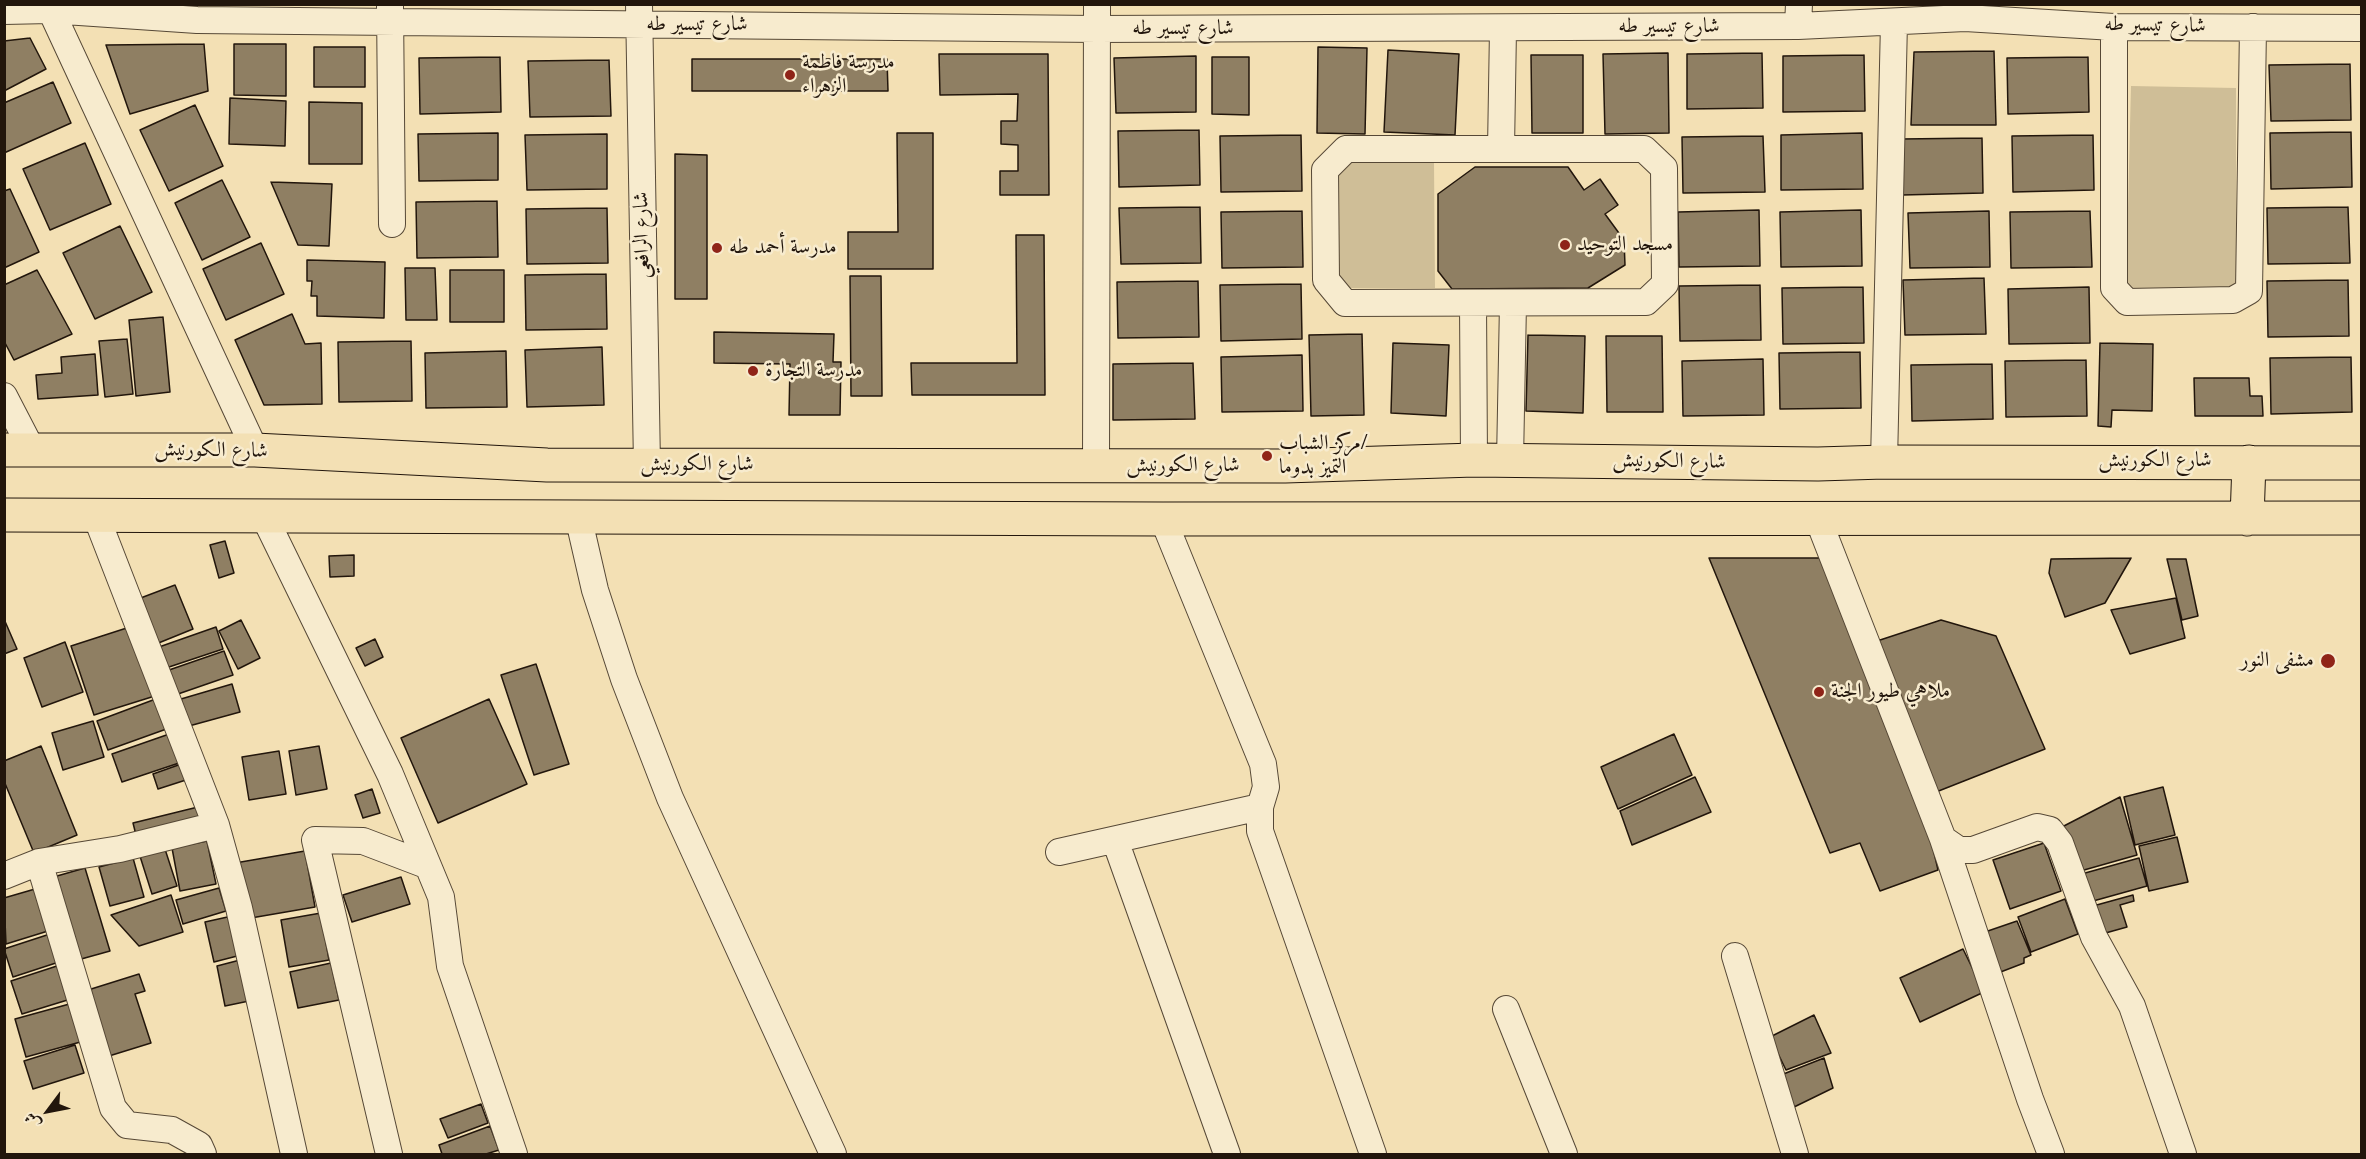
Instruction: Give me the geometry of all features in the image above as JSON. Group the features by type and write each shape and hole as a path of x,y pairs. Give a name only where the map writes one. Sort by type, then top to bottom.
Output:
{"main road":[{"name":"شارع الكورنيش","path":"18,450 255,450 547,465 1285,466 1474,460 1818,464 1884,462 2361,463"},
{"path":"2247,519 2249,462"},
{"path":"4,515 1163,519 2361,518"}],"street":[{"name":"شارع تيسير طه","path":"4,11 49,7 197,12 1097,17 1503,29 1798,15 1894,22 1954,11 2114,27 2361,28"},
{"path":"49,7 255,450"},
{"path":"390,13 392,224"},
{"name":"شارع الرافعي","path":"639,15 647,465"},
{"path":"1096,465 1097,17"},
{"path":"1884,462 1894,22"},
{"path":"2114,27 2114,288 2127,302 2233,300 2249,291 2253,27"},
{"path":"1501,149 1503,29"},
{"path":"1346,149 1501,149 1644,149 1664,168 1665,284 1646,302 1346,303 1326,280 1324,170 1346,149"},
{"path":"1473,303 1474,460"},
{"path":"1510,460 1513,303"},
{"path":"4,396 18,450"},
{"path":"96,516 216,825 239,908 294,1155"},
{"path":"264,516 390,774 441,897 450,966 514,1155"},
{"path":"578,516 595,590 620,668 670,798 833,1155"},
{"path":"1163,519 1263,764 1266,787 1260,807 1260,831 1373,1155"},
{"path":"1818,519 1943,839 2051,1155"},
{"path":"1059,852 1260,807"},
{"path":"4,876 39,862 120,849 216,825"},
{"path":"1943,839 1959,850 1973,850 2037,828 2050,830 2060,843 2094,937 2133,1006 2183,1155"},
{"path":"388,1155 315,840 363,840 426,865"},
{"path":"1116,840 1227,1155"},
{"path":"39,862 113,1108 127,1125 172,1130 199,1146 203,1155"},
{"path":"1735,956 1795,1155"},
{"path":"1506,1009 1564,1155"}],"shaded area":[{"path":"2131,86 2236,88 2236,291 2126,289"},
{"path":"1338,163 1434,163 1435,288 1339,288"}],"building":[{"path":"30,38 46,69 4,91 4,41"},
{"path":"204,44 208,91 130,114 106,45"},
{"path":"234,44 286,44 286,96 234,95"},
{"path":"314,47 365,47 365,87 314,87"},
{"path":"1318,47 1367,48 1365,134 1317,133"},
{"path":"1388,50 1459,54 1455,135 1384,132"},
{"path":"1994,51 1996,125 1911,125 1914,52"},
{"path":"1668,53 1669,133 1605,134 1603,54"},
{"path":"1762,53 1763,108 1687,109 1687,54"},
{"path":"939,54 1048,54 1049,195 1000,195 1000,171 1018,171 1018,145 1001,144 1001,121 1017,121 1018,94 940,95"},
{"path":"1531,55 1583,55 1583,133 1532,133"},
{"path":"1864,55 1865,111 1783,112 1783,56"},
{"path":"1196,56 1196,112 1116,113 1114,58"},
{"path":"500,57 501,112 420,114 419,58"},
{"path":"1212,57 1249,57 1249,115 1212,114"},
{"path":"2088,57 2089,112 2008,114 2007,58"},
{"name":"مدرسة فاطمة الزهراء","path":"692,59 887,59 888,91 692,91"},
{"path":"609,60 611,116 530,117 528,61"},
{"path":"2350,64 2351,120 2271,121 2269,65"},
{"path":"53,82 71,123 4,153 4,103"},
{"path":"230,98 286,101 285,146 229,144"},
{"path":"309,102 362,103 362,164 309,164"},
{"path":"195,105 223,166 169,191 140,130"},
{"path":"1199,130 1200,185 1119,187 1118,131"},
{"path":"2351,132 2352,187 2271,189 2270,133"},
{"path":"498,133 498,180 419,181 418,134"},
{"path":"897,133 933,133 933,269 848,269 848,232 898,232"},
{"path":"1862,133 1863,189 1781,190 1781,135"},
{"path":"607,134 607,189 527,190 525,135"},
{"path":"1301,135 1302,191 1221,192 1220,136"},
{"path":"2093,135 2094,190 2013,192 2012,136"},
{"path":"1763,136 1765,192 1683,193 1682,137"},
{"path":"1982,138 1983,193 1902,195 1901,139"},
{"path":"85,143 111,204 50,230 23,169"},
{"path":"675,154 707,155 707,299 675,299"},
{"path":"1475,167 1568,167 1584,190 1600,179 1618,205 1605,214 1624,240 1625,265 1588,288 1452,289 1438,271 1438,194"},
{"path":"222,180 250,237 202,260 175,203"},
{"path":"271,182 332,184 329,246 298,245"},
{"path":"10,189 39,252 4,268 4,191"},
{"path":"497,201 498,257 417,258 416,202"},
{"path":"1200,207 1201,263 1121,264 1119,208"},
{"path":"2348,207 2350,263 2268,264 2267,208"},
{"path":"607,208 608,263 527,264 526,209"},
{"path":"1759,210 1760,266 1679,267 1678,212"},
{"path":"1861,210 1862,266 1781,267 1780,212"},
{"path":"1302,211 1303,267 1222,268 1221,212"},
{"path":"1989,211 1990,267 1910,268 1908,213"},
{"path":"2090,211 2092,267 2011,268 2010,212"},
{"path":"120,226 152,292 95,319 63,253"},
{"path":"1016,235 1044,235 1045,395 912,395 911,363 1017,363"},
{"path":"261,243 284,294 226,320 203,269"},
{"path":"307,260 385,262 384,318 317,316 317,296 311,296 312,281 307,281"},
{"path":"405,268 435,268 437,320 406,320"},
{"path":"37,270 72,334 14,360 4,341 4,285"},
{"path":"450,270 504,270 504,322 450,322"},
{"path":"606,274 607,329 526,330 525,275"},
{"path":"850,276 881,276 882,396 851,396"},
{"path":"1984,278 1986,334 1905,335 1903,280"},
{"path":"2348,280 2349,336 2268,337 2267,281"},
{"path":"1198,281 1199,337 1118,338 1117,282"},
{"path":"1301,284 1302,339 1221,341 1220,285"},
{"path":"1760,285 1761,340 1680,341 1679,286"},
{"path":"1863,287 1864,343 1783,344 1782,288"},
{"path":"2089,287 2090,343 2009,344 2008,289"},
{"path":"292,314 305,344 321,343 322,404 264,405 235,340"},
{"path":"163,317 170,392 136,396 129,320"},
{"path":"714,332 834,334 833,362 841,362 840,415 789,415 790,364 714,363"},
{"path":"1362,334 1364,415 1311,416 1309,335"},
{"path":"1528,335 1585,336 1583,413 1526,411"},
{"path":"1606,336 1662,336 1663,412 1607,412"},
{"path":"127,339 133,394 105,397 99,341"},
{"path":"411,341 412,401 339,402 338,342"},
{"path":"1393,343 1449,345 1446,416 1391,413"},
{"path":"2100,343 2153,344 2152,411 2112,410 2111,427 2098,426"},
{"path":"602,347 604,405 527,407 525,350"},
{"path":"506,351 507,407 426,408 425,353"},
{"path":"1860,352 1861,408 1780,409 1779,353"},
{"path":"95,354 98,395 38,399 36,375 62,373 61,357"},
{"path":"1302,355 1303,411 1222,412 1221,357"},
{"path":"2351,357 2352,412 2271,414 2270,358"},
{"path":"1763,359 1764,415 1683,416 1682,361"},
{"path":"2086,360 2087,416 2006,417 2005,361"},
{"path":"1193,363 1195,419 1113,420 1113,364"},
{"path":"1992,364 1993,419 1912,421 1911,365"},
{"path":"2194,378 2249,378 2250,396 2262,396 2263,416 2195,416"},
{"path":"225,541 234,573 219,578 210,545"},
{"path":"354,555 354,576 330,577 329,556"},
{"name":"ملاهي طيور الجنة","path":"1709,558 1820,558 1928,826 1938,870 1880,891 1860,843 1830,853"},
{"path":"2131,558 2105,603 2065,617 2049,573 2051,559"},
{"path":"2167,559 2186,559 2198,616 2182,620"},
{"path":"175,585 193,629 156,644 138,599"},
{"path":"2176,598 2185,638 2130,654 2111,610"},
{"path":"4,619 17,649 4,654"},
{"path":"241,620 260,658 238,669 219,631"},
{"path":"1941,620 1996,636 2045,749 1931,794 1874,642"},
{"path":"136,625 158,695 94,715 71,646"},
{"path":"216,627 223,649 166,668 159,647"},
{"path":"375,639 383,657 365,666 356,648"},
{"path":"65,642 83,692 42,707 24,658"},
{"path":"224,651 233,675 178,694 169,670"},
{"path":"536,664 569,764 534,775 501,675"},
{"path":"232,684 240,712 189,726 181,699"},
{"path":"161,697 172,727 108,750 97,721"},
{"path":"489,699 527,784 438,823 401,738"},
{"path":"93,721 104,757 63,770 52,733"},
{"path":"175,732 185,761 122,782 112,754"},
{"path":"1674,734 1692,775 1618,809 1601,767"},
{"path":"41,746 77,835 34,853 4,781 4,761"},
{"path":"319,746 327,789 296,795 289,751"},
{"path":"279,751 286,794 249,800 242,757"},
{"path":"184,763 189,779 158,789 153,774"},
{"path":"1695,777 1711,812 1632,845 1620,811"},
{"path":"2163,787 2175,835 2135,845 2124,797"},
{"path":"372,789 380,813 363,818 355,795"},
{"path":"2120,797 2137,855 2077,872 2060,828"},
{"path":"202,806 206,822 137,839 133,823"},
{"path":"2177,837 2188,882 2149,891 2139,846"},
{"path":"207,841 216,884 180,891 172,848"},
{"path":"163,843 177,886 152,894 138,850"},
{"path":"2044,843 2061,891 2010,909 1993,860"},
{"path":"305,851 315,907 245,919 235,863"},
{"path":"133,858 144,897 110,906 99,867"},
{"path":"2139,858 2147,886 2086,903 2078,875"},
{"path":"85,868 110,951 74,961 50,878"},
{"path":"401,877 410,904 352,922 343,895"},
{"path":"219,888 226,911 183,924 176,900"},
{"path":"35,889 48,931 6,944 4,898"},
{"path":"171,895 183,932 139,946 111,915"},
{"path":"2133,895 2134,901 2120,905 2127,927 2102,934 2093,906"},
{"path":"2065,899 2078,934 2031,952 2018,917"},
{"path":"321,913 329,960 289,967 281,920"},
{"path":"232,916 241,955 214,962 205,922"},
{"path":"2017,921 2031,955 2024,958 2024,963 1998,973 1982,933"},
{"path":"53,933 62,961 13,977 4,949"},
{"path":"1963,949 1984,992 1920,1022 1900,978"},
{"path":"240,960 249,1001 225,1006 217,966"},
{"path":"331,963 339,1000 298,1008 290,972"},
{"path":"63,964 74,998 22,1014 11,981"},
{"path":"139,974 145,991 135,994 151,1043 109,1056 88,990"},
{"path":"73,1003 84,1041 26,1057 15,1019"},
{"path":"1814,1015 1831,1053 1786,1070 1770,1037"},
{"path":"75,1045 84,1073 33,1089 24,1061"},
{"path":"1824,1058 1833,1088 1790,1109 1781,1075"},
{"path":"481,1104 488,1123 448,1138 440,1119"},
{"path":"490,1126 499,1150 486,1154 442,1154 439,1145"}],"place":[{"name":"مدرسة فاطمة الزهراء","path":"790,75"},
{"name":"مسجد التوحيد","path":"1565,245"},
{"name":"مدرسة أحمد طه","path":"717,248"},
{"name":"مدرسة التجارة","path":"753,371"},
{"name":"مركز الشباب/ التميز بدوما","path":"1267,456"},
{"name":"مشفى النور","path":"2328,661"},
{"name":"ملاهي طيور الجنة","path":"1819,692"}]}
